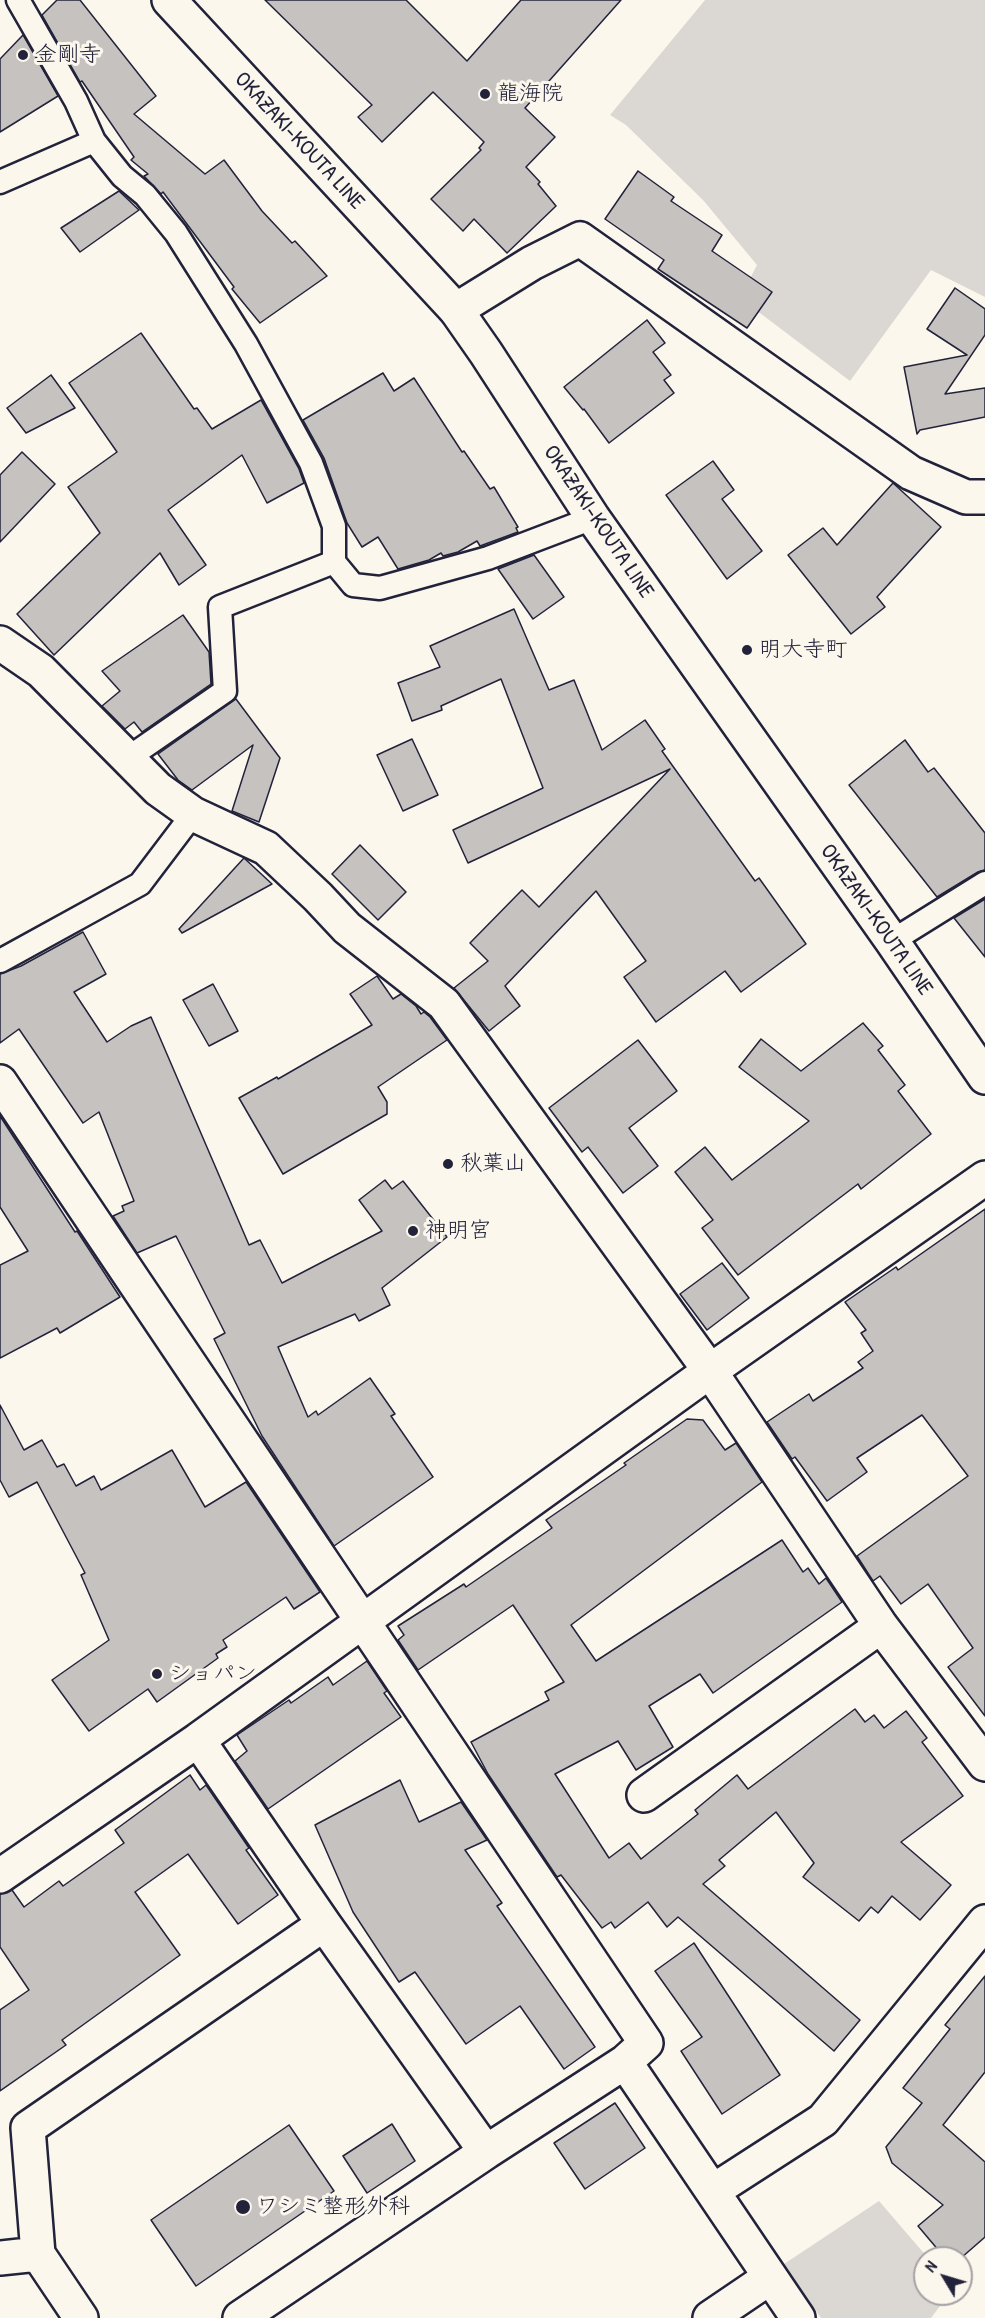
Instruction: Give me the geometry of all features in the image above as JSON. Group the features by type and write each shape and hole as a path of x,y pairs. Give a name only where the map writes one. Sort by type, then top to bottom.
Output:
{"street":[{"name":"OKAZAKI-KOUTA LINE","path":"169,0 456,310 593,518 892,941 985,1077"},
{"path":"456,310 532,263 580,239 911,473 966,497 985,497"},
{"path":"0,643 41,671 158,789 193,814 266,848 347,928 444,1004 710,1371 881,1626 985,1764"},
{"path":"0,1082 646,2043 625,2062 486,2152 240,2318"},
{"path":"0,1876 198,1740 710,1371 985,1178"},
{"path":"644,1795 881,1626"},
{"path":"198,1740 324,1924 486,2152"},
{"path":"713,2191 822,2121 985,1922"},
{"path":"81,2318 38,2254 28,2128 324,1924"},
{"path":"625,2062 798,2318"},
{"path":"0,2258 38,2254"},
{"path":"710,2318 769,2278"}],"lane":[{"path":"18,0 76,101 94,141 122,176 145,195 176,233 246,344 312,463 334,526 334,562 353,585 380,588 488,558 593,518"},
{"path":"0,182 94,141"},
{"path":"128,758 225,691 220,607 334,562"},
{"path":"0,961 140,884 193,814"},
{"path":"892,941 985,883"}],"shaded area":[{"path":"705,0 985,0 985,297 931,270 850,381 740,298 757,265 703,200 626,125 610,115"},
{"path":"879,2201 918,2246 913,2246 913,2306 940,2306 931,2318 821,2318 784,2264"}],"building":[{"path":"57,0 80,0 156,96 134,114 205,174 224,160 262,211 292,243 295,241 327,276 260,323 232,289 234,287 163,192 161,194 144,176 148,174 131,160 134,157 82,81 80,82 42,15"},
{"path":"265,0 406,0 467,61 521,0 621,0 525,108 555,137 526,167 540,182 538,184 556,206 507,253 474,219 463,231 431,199 481,150 479,148 484,142 433,92 382,142 358,117 372,105"},
{"path":"23,35 58,96 0,132 0,59"},
{"path":"638,171 674,197 671,201 722,235 712,251 772,292 747,328 658,269 664,260 605,219"},
{"path":"119,191 139,210 80,252 61,228"},
{"path":"955,288 985,309 985,335 945,394 985,388 985,417 920,430 917,434 904,367 967,355 927,329"},
{"path":"647,320 665,343 653,352 671,375 664,380 674,393 609,443 584,409 564,387"},
{"path":"141,333 194,409 197,408 212,429 261,400 299,469 304,483 267,503 242,455 168,510 206,565 179,585 160,553 54,655 17,614 100,533 68,487 117,452 69,383"},
{"path":"383,373 394,391 414,378 462,452 464,451 490,489 494,487 518,527 516,528 518,532 480,546 477,541 458,552 443,556 441,553 429,560 398,569 378,537 362,547 347,523 324,458 303,420"},
{"path":"51,375 75,408 26,433 7,408"},
{"path":"22,452 55,484 0,542 0,475"},
{"path":"713,461 734,490 722,499 762,551 727,579 666,495"},
{"path":"893,483 941,527 877,597 885,607 851,634 788,555 823,528 837,545"},
{"path":"534,555 564,597 533,619 498,569"},
{"path":"514,609 549,690 574,680 602,750 645,720 665,749 662,751 755,881 759,878 806,944 741,992 725,971 656,1022 624,977 646,961 596,891 505,986 520,1006 489,1031 454,988 488,961 470,943 522,890 539,907 670,769 468,863 453,830 543,788 501,679 441,706 442,710 412,721 398,683 440,667 430,646"},
{"path":"183,615 209,652 211,684 142,732 134,722 125,729 102,706 120,691 102,671"},
{"path":"236,699 280,758 259,822 232,811 253,745 192,790 178,780 158,754"},
{"path":"412,739 438,795 403,811 377,755"},
{"path":"905,740 928,772 934,768 985,833 985,870 937,897 849,785"},
{"path":"360,845 406,892 378,920 332,874"},
{"path":"244,858 272,884 182,933 179,929"},
{"path":"985,899 985,957 954,918"},
{"path":"83,932 106,974 74,992 107,1042 131,1026 151,1017 249,1245 260,1240 282,1283 382,1231 359,1200 385,1180 392,1189 403,1181 447,1237 382,1288 390,1305 359,1321 355,1314 278,1347 308,1417 316,1411 318,1415 370,1378 395,1414 391,1416 433,1477 334,1546 262,1436 214,1339 225,1333 176,1236 137,1253 113,1216 124,1211 122,1206 134,1201 99,1112 83,1123 19,1029 0,1043 0,974 21,966"},
{"path":"377,976 393,999 401,994 416,1006 421,1014 424,1012 430,1017 447,1040 378,1087 387,1102 387,1114 283,1174 239,1098 277,1077 278,1079 372,1025 350,994"},
{"path":"213,984 238,1031 209,1046 183,1000"},
{"path":"863,1023 883,1046 878,1050 905,1085 898,1091 931,1134 861,1189 858,1184 738,1275 702,1228 713,1220 675,1172 705,1147 732,1180 809,1121 739,1067 761,1039 801,1071"},
{"path":"638,1040 677,1091 629,1128 658,1166 623,1193 588,1147 582,1152 549,1108"},
{"path":"0,1116 120,1297 60,1333 57,1328 0,1358 0,1265 28,1251 0,1207"},
{"path":"985,1209 985,1716 948,1667 973,1648 928,1584 901,1604 880,1576 873,1581 857,1556 968,1476 922,1415 857,1458 867,1472 827,1501 795,1457 792,1459 767,1422 809,1394 813,1401 863,1368 858,1362 873,1351 861,1333 866,1330 845,1302 896,1267 898,1270"},
{"path":"722,1263 749,1298 707,1330 680,1294"},
{"path":"0,1405 24,1450 42,1440 57,1467 64,1464 76,1486 94,1476 101,1490 172,1450 205,1507 246,1482 320,1592 294,1609 286,1597 223,1640 227,1647 216,1654 218,1658 157,1702 148,1689 89,1731 52,1680 109,1640 81,1575 85,1573 37,1482 9,1497 0,1480"},
{"path":"687,1419 703,1420 725,1450 736,1443 762,1482 571,1625 596,1661 782,1540 803,1572 808,1568 819,1584 826,1578 842,1602 713,1693 700,1674 649,1706 673,1747 636,1770 618,1741 555,1774 609,1858 629,1843 641,1859 698,1814 695,1810 737,1775 748,1789 855,1709 865,1722 874,1715 884,1728 906,1711 927,1738 922,1742 963,1796 901,1842 951,1885 920,1920 892,1896 878,1913 871,1907 859,1921 803,1877 814,1863 776,1812 719,1860 725,1866 703,1884 860,2020 834,2051 678,1917 667,1927 648,1902 615,1928 611,1922 602,1928 561,1875 557,1877 488,1774 471,1742 549,1700 545,1692 564,1682 513,1605 418,1670 398,1640 404,1635 398,1626 464,1584 466,1587 552,1528 546,1520 626,1465 624,1463"},
{"path":"367,1661 387,1691 384,1693 401,1717 268,1809 235,1761 247,1751 237,1735 289,1700 291,1703 328,1677 333,1685"},
{"path":"190,1775 200,1790 206,1785 249,1848 246,1850 278,1895 238,1924 188,1854 135,1892 180,1955 62,2040 66,2045 0,2091 0,2010 29,1990 0,1947 0,1894 12,1890 24,1907 59,1881 63,1886 124,1843 115,1830"},
{"path":"400,1780 419,1822 461,1802 487,1840 465,1850 502,1903 497,1906 595,2047 564,2069 520,2006 466,2044 415,1972 399,1982 353,1912 315,1825"},
{"path":"694,1943 780,2075 722,2114 681,2051 702,2037 655,1971"},
{"path":"985,1976 985,2072 943,2125 985,2162 985,2237 973,2248 935,2246 918,2226 943,2205 892,2163 886,2147 922,2103 903,2088 950,2029 945,2025"},
{"path":"615,2103 645,2148 585,2189 554,2143"},
{"path":"392,2124 415,2161 367,2193 343,2156"},
{"path":"289,2125 334,2191 196,2286 151,2220"}],"place":[{"name":"金剛寺","path":"23,55"},
{"name":"龍海院","path":"485,94"},
{"name":"明大寺町","path":"747,650"},
{"name":"秋葉山","path":"448,1164"},
{"name":"神明宮","path":"413,1231"},
{"name":"ショパン","path":"157,1674"},
{"name":"ワシミ整形外科","path":"243,2207"}]}
